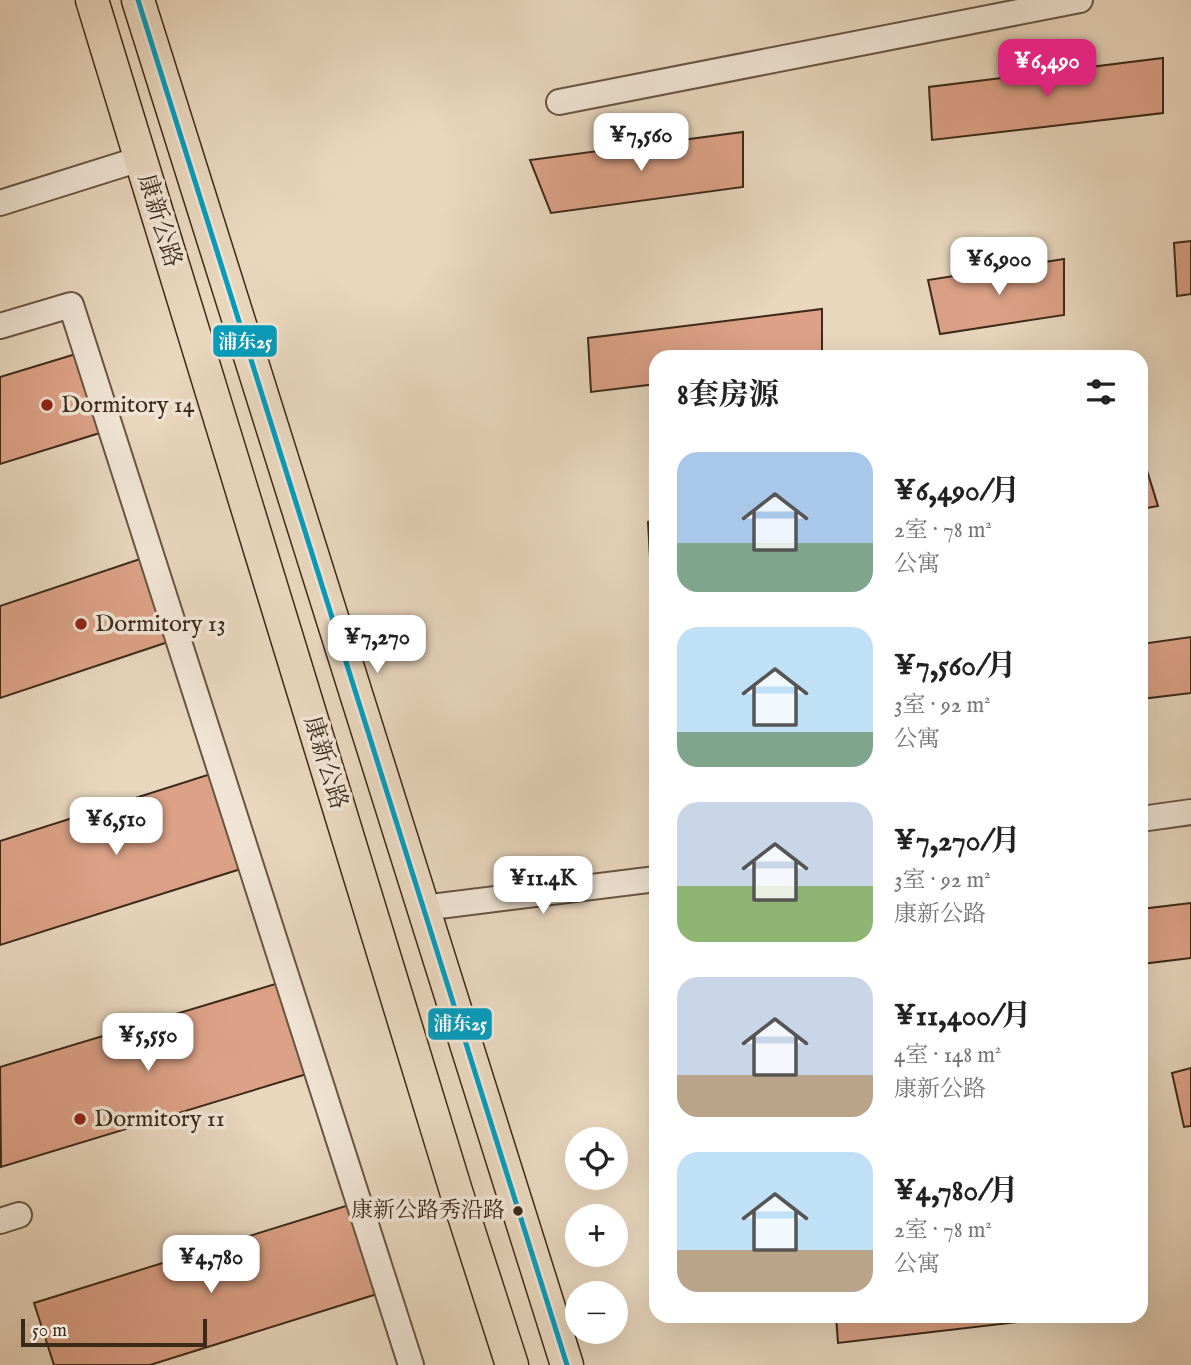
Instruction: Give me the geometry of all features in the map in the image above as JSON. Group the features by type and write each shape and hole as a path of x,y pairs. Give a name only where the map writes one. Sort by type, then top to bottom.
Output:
{"main road":[{"name":"康新公路","path":"92,0 456,1191 512,1365"},
{"name":"康新公路","path":"138,0 567,1365"}],"street":[{"path":"559,102 1080,0"},
{"path":"0,203 140,159"},
{"path":"0,326 71,305 411,1365"},
{"path":"1148,817 1191,812"},
{"path":"423,908 649,880"}],"building":[{"path":"1163,58 1163,113 932,140 929,87"},
{"path":"743,132 743,187 551,213 530,160"},
{"path":"1191,241 1191,294 1177,296 1174,243"},
{"path":"1064,259 1064,315 940,334 928,280"},
{"path":"822,309 822,350 649,350 649,385 591,392 588,338"},
{"name":"Dormitory 14","path":"79,353 103,432 0,464 0,377"},
{"path":"1148,474 1158,506 1148,508"},
{"name":"Dormitory 13","path":"140,559 168,642 0,698 0,606"},
{"path":"1191,637 1191,693 1148,698 1148,643"},
{"path":"217,772 247,867 0,945 0,841"},
{"path":"1191,903 1191,958 1148,963 1148,908"},
{"name":"Dormitory 11","path":"282,982 310,1073 1,1167 0,1067"},
{"path":"1191,1068 1191,1126 1184,1127 1172,1073"},
{"path":"349,1205 377,1294 150,1365 54,1365 34,1303"},
{"path":"837,1323 1009,1323 838,1343"}],"transit line":[{"name":"浦东25","path":"138,0 567,1365"}],"place":[{"name":"Dormitory 14","path":"47,405"},
{"name":"Dormitory 13","path":"81,624"},
{"name":"Dormitory 11","path":"80,1119"},
{"name":"康新公路秀沿路","path":"518,1211"}]}
